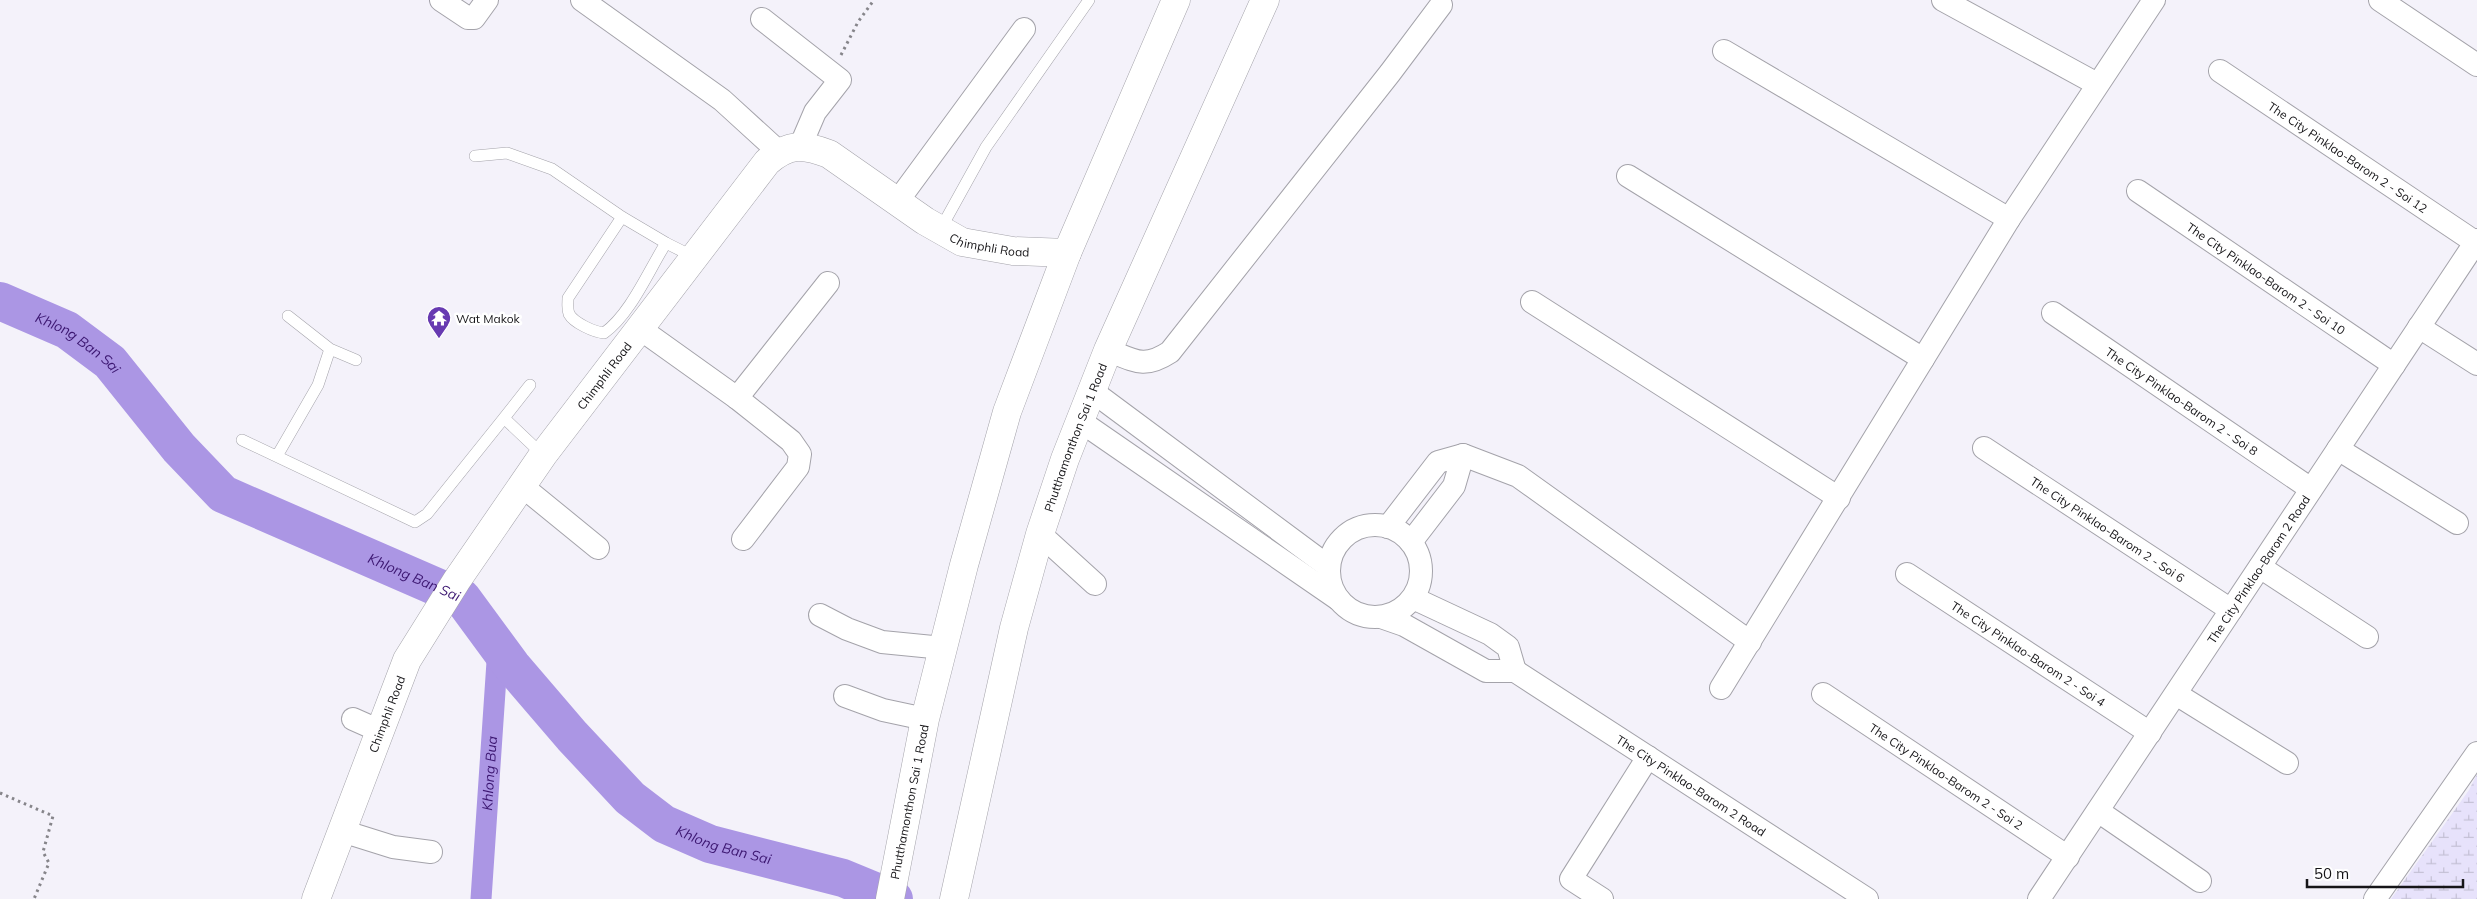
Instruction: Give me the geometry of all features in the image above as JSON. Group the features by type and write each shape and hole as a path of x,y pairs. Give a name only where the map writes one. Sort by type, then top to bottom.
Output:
{"main road":[{"name":"Phutthamonthon Sai 1 Road","path":"890,899 925,719 974,528 1007,412 1066,253 1176,0"},
{"name":"Phutthamonthon Sai 1 Road","path":"954,899 1014,628 1040,534 1080,421 1108,350 1265,0"},
{"name":"Chimphli Road","path":"316,899 407,660 457,580 543,455 744,189 789,149 814,148 829,154 897,202 962,242 978,246 1039,253 1066,253"}],"street":[{"path":"441,0 468,18 474,18 487,0"},
{"path":"582,0 789,149 840,80 762,19"},
{"path":"1943,0 2097,84"},
{"path":"1720,688 2009,219 2154,0"},
{"path":"2380,0 2477,65"},
{"path":"1108,350 1144,363 1155,362 1170,352 1390,73 1441,5"},
{"path":"897,202 1024,29"},
{"path":"1724,51 2009,219"},
{"name":"The City Pinklao-Barom 2 - Soi 12","path":"2220,71 2476,241"},
{"path":"1628,176 1923,359"},
{"name":"The City Pinklao-Barom 2 - Soi 10","path":"2138,191 2394,364"},
{"name":"The City Pinklao-Barom 2 Road","path":"2039,899 2476,241"},
{"path":"737,398 828,283"},
{"path":"1532,302 1838,498"},
{"name":"The City Pinklao-Barom 2 - Soi 8","path":"2053,313 2311,489"},
{"path":"2419,327 2477,364"},
{"path":"639,328 737,398 791,441 800,454 798,466 742,539"},
{"path":"1092,391 1329,567"},
{"path":"1080,421 1357,614 1381,617 1404,625 1486,672 1516,671 1508,647 1490,634 1413,598"},
{"name":"The City Pinklao-Barom 2 - Soi 6","path":"1984,448 2231,610"},
{"path":"2338,449 2457,523"},
{"path":"1388,528 1438,462 1463,455 1518,476 1750,642"},
{"path":"1411,542 1454,486 1463,455"},
{"path":"522,486 598,548"},
{"path":"1338,599 1332,589 1329,567 1332,552 1341,540 1353,530 1368,525 1398,531 1411,542 1419,555 1420,584 1413,598 1404,607 1381,617"},
{"path":"1040,534 1095,584"},
{"path":"2260,567 2367,637"},
{"name":"The City Pinklao-Barom 2 - Soi 4","path":"1907,574 2150,733"},
{"path":"820,615 847,629 882,642 943,648"},
{"name":"The City Pinklao-Barom 2 Road","path":"1516,671 1867,899"},
{"name":"The City Pinklao-Barom 2 - Soi 2","path":"1823,694 2068,856"},
{"path":"2176,694 2287,763"},
{"path":"845,696 883,710 925,719"},
{"path":"352,719 380,731"},
{"path":"2375,899 2477,753"},
{"path":"1602,899 1571,879 1648,757"},
{"path":"2098,811 2200,881"},
{"path":"342,831 393,847 431,852"}],"lane":[{"path":"940,230 986,147 1089,0"},
{"path":"475,156 507,153 552,169 622,217 694,257"},
{"path":"622,217 568,298 567,308 570,316 595,332 604,333 627,308 666,243"},
{"path":"288,316 330,350 356,360"},
{"path":"277,456 318,386 330,350"},
{"path":"242,440 415,522 426,514 530,385"},
{"path":"504,418 543,455"}],"path":[{"path":"840,80 840,58 858,22 874,0"},
{"path":"0,793 53,816 43,852 49,862 34,899"}],"green space":[{"path":"2477,774 2477,899 2391,899 2469,790"}],"waterway":[{"name":"Khlong Ban Sai","path":"0,301 67,330 110,362 179,448 223,494 462,598 512,666 572,736 630,798 664,824 710,844 843,878 894,899"},
{"name":"Khlong Bua","path":"481,899 498,647"}],"place":[{"name":"Wat Makok","path":"439,339"}]}
